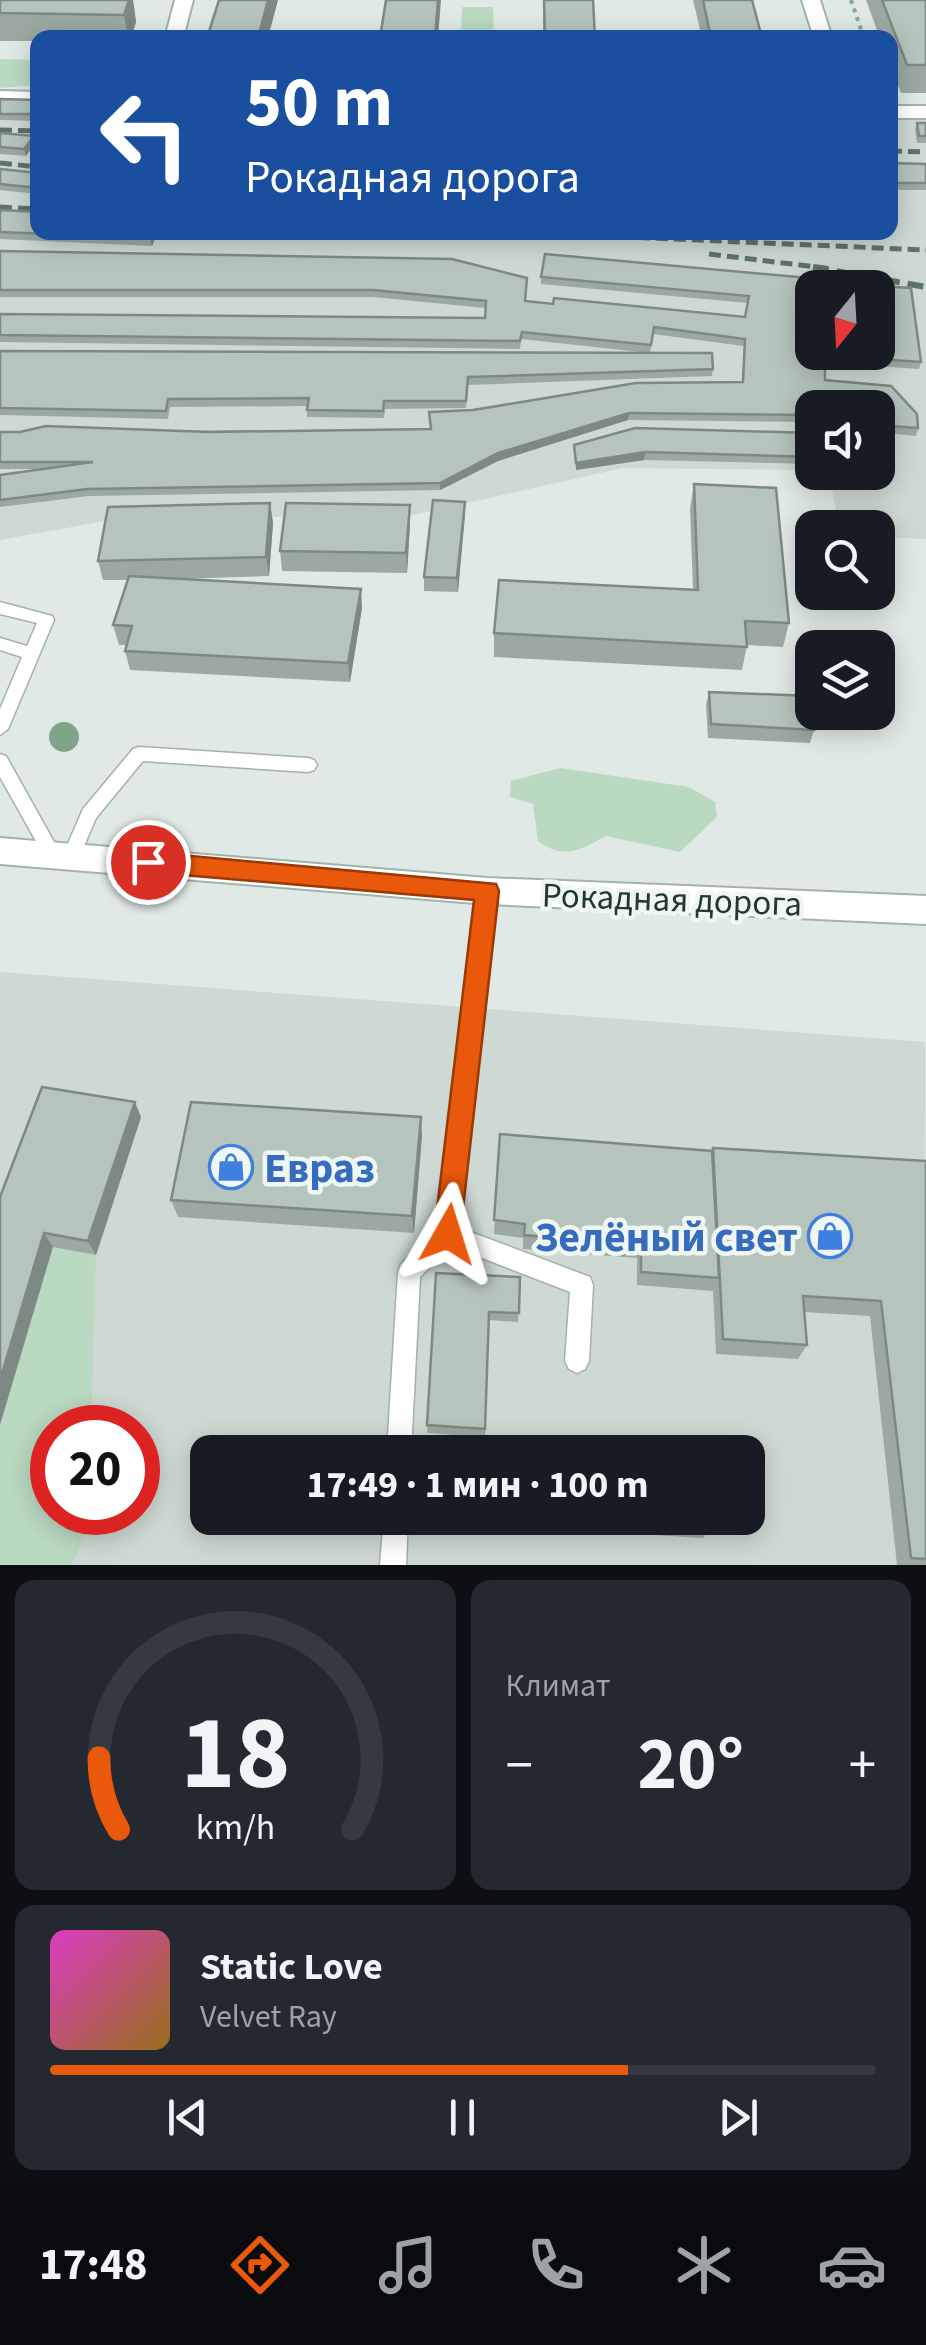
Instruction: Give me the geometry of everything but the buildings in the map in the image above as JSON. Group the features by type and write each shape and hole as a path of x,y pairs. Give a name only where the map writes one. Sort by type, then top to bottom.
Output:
{"main road":[{"path":"176,30 184,0"},
{"path":"811,0 820,30"},
{"path":"0,97 30,98"},
{"path":"898,112 926,112"},
{"name":"Рокадная дорога","path":"0,851 487,891 926,910"}],"lane":[{"path":"0,608 46,620 5,702 0,729"},
{"path":"0,644 32,654"},
{"path":"0,761 62,855 89,814 139,754 308,765"},
{"path":"400,1435 409,1272 448,1234 487,891"},
{"path":"448,1234 582,1285 577,1362"},
{"path":"393,1565 395,1535"}],"path":[{"path":"851,0 861,30"}],"shaded area":[{"path":"0,100 30,100 30,240 898,240 898,117 926,118 926,539 895,538 895,510 836,510 832,490 895,490 895,390 795,390 795,470 623,468 409,516 121,518 0,540"},
{"path":"0,972 925,1042 926,1565 0,1565"}],"green space":[{"path":"462,7 493,7 494,30 461,30"},
{"path":"0,59 30,60 30,86 0,88"},
{"path":"560,768 689,787 715,802 717,817 680,852 606,836 580,849 555,850 538,841 533,804 510,797 511,781"},
{"path":"53,1247 96,1255 92,1405 30,1405 30,1535 86,1535 71,1565 0,1565 0,1425"}],"railway":[{"path":"0,130 30,131"},
{"path":"898,151 926,152"},
{"path":"0,163 30,166"},
{"path":"0,207 30,209"},
{"path":"696,240 926,250"},
{"path":"709,254 833,269"},
{"path":"813,267 926,287"}],"place":[{"name":"Евраз","path":"231,1167"},
{"name":"Зелёный свет","path":"830,1236"}],"route":[{"path":"148,862 487,891 448,1234"}]}
